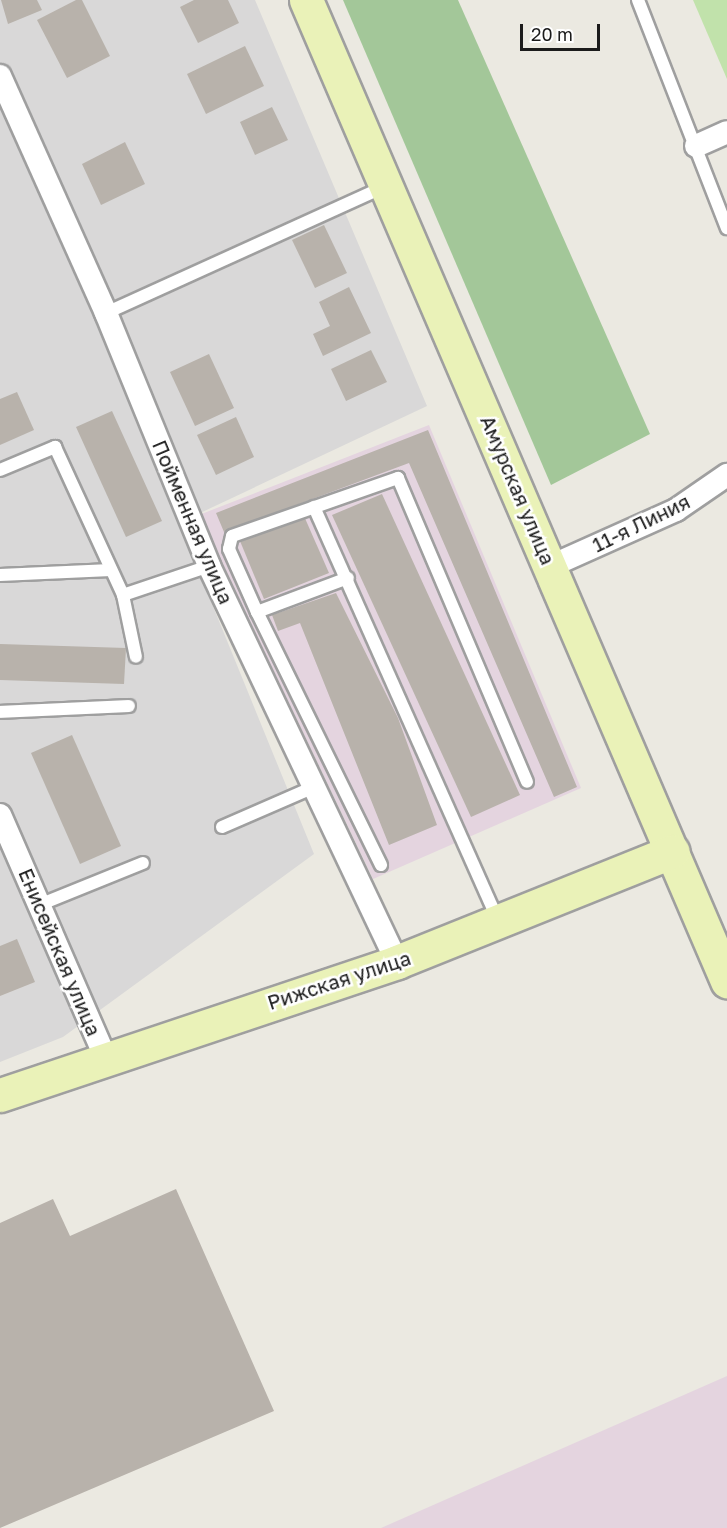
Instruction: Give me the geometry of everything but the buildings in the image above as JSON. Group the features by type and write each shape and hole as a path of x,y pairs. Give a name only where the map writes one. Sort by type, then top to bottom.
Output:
{"street":[{"name":"Амурская улица","path":"306,0 552,566 727,981"},
{"name":"Пойменная улица","path":"0,76 106,313 209,566 397,962"},
{"path":"696,146 727,132"},
{"name":"11-я Линия","path":"552,566 675,510 727,475"},
{"name":"Енисейская улица","path":"0,815 105,1056"},
{"name":"Рижская улица","path":"0,1095 105,1056 397,962 673,851"}],"lane":[{"path":"638,0 727,228"},
{"path":"106,313 386,185"},
{"path":"0,470 55,447 123,595 136,657"},
{"path":"381,865 257,612 229,549 232,536 398,478 527,782"},
{"path":"314,507 348,578 499,921"},
{"path":"123,595 209,566"},
{"path":"0,575 111,570"},
{"path":"257,612 348,578"},
{"path":"0,712 129,706"},
{"path":"222,826 314,787"},
{"path":"39,905 143,863"}],"shaded area":[{"path":"0,0 255,0 427,406 179,523 314,854 63,1037 0,1062"},
{"path":"429,425 581,788 373,879 199,515"},
{"path":"727,1376 727,1528 381,1528"}],"green space":[{"path":"343,0 458,0 650,434 551,485"},
{"path":"693,0 727,0 727,79"}]}
